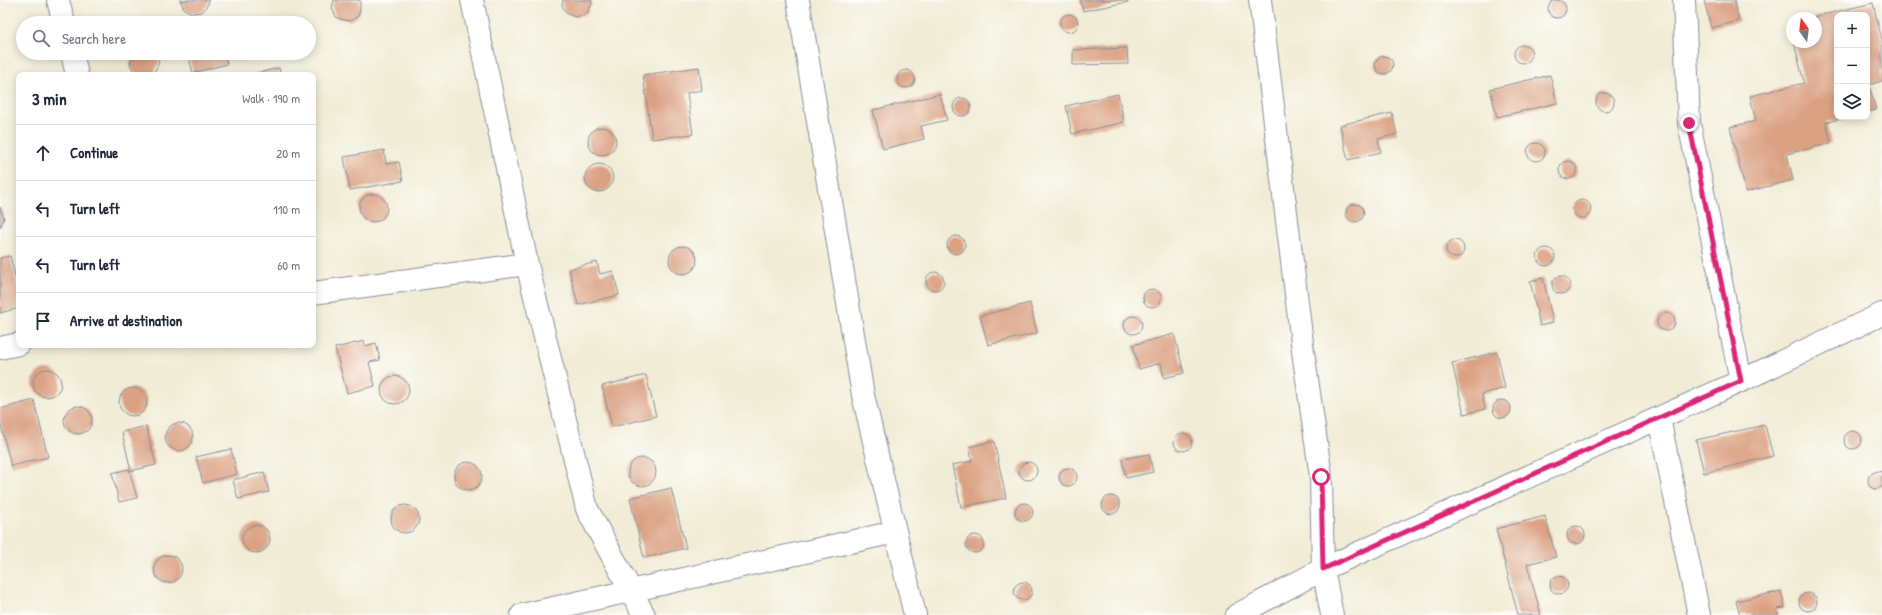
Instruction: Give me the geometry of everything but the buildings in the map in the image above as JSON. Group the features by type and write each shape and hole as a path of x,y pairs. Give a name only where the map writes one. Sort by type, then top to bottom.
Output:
{"street":[{"path":"58,0 62,16"},
{"path":"472,0 527,264 587,509 644,615"},
{"path":"798,0 863,395 915,615"},
{"path":"1260,0 1303,351 1321,477 1323,569 1332,615"},
{"path":"1684,0 1689,123 1741,381"},
{"path":"74,60 76,72"},
{"path":"316,293 527,264"},
{"path":"1238,615 1323,569 1741,381 1882,314"},
{"path":"0,348 16,345"},
{"path":"1659,418 1699,615"},
{"path":"522,615 895,532"}],"route":[{"path":"1321,477 1323,569 1741,381 1689,123"}]}
